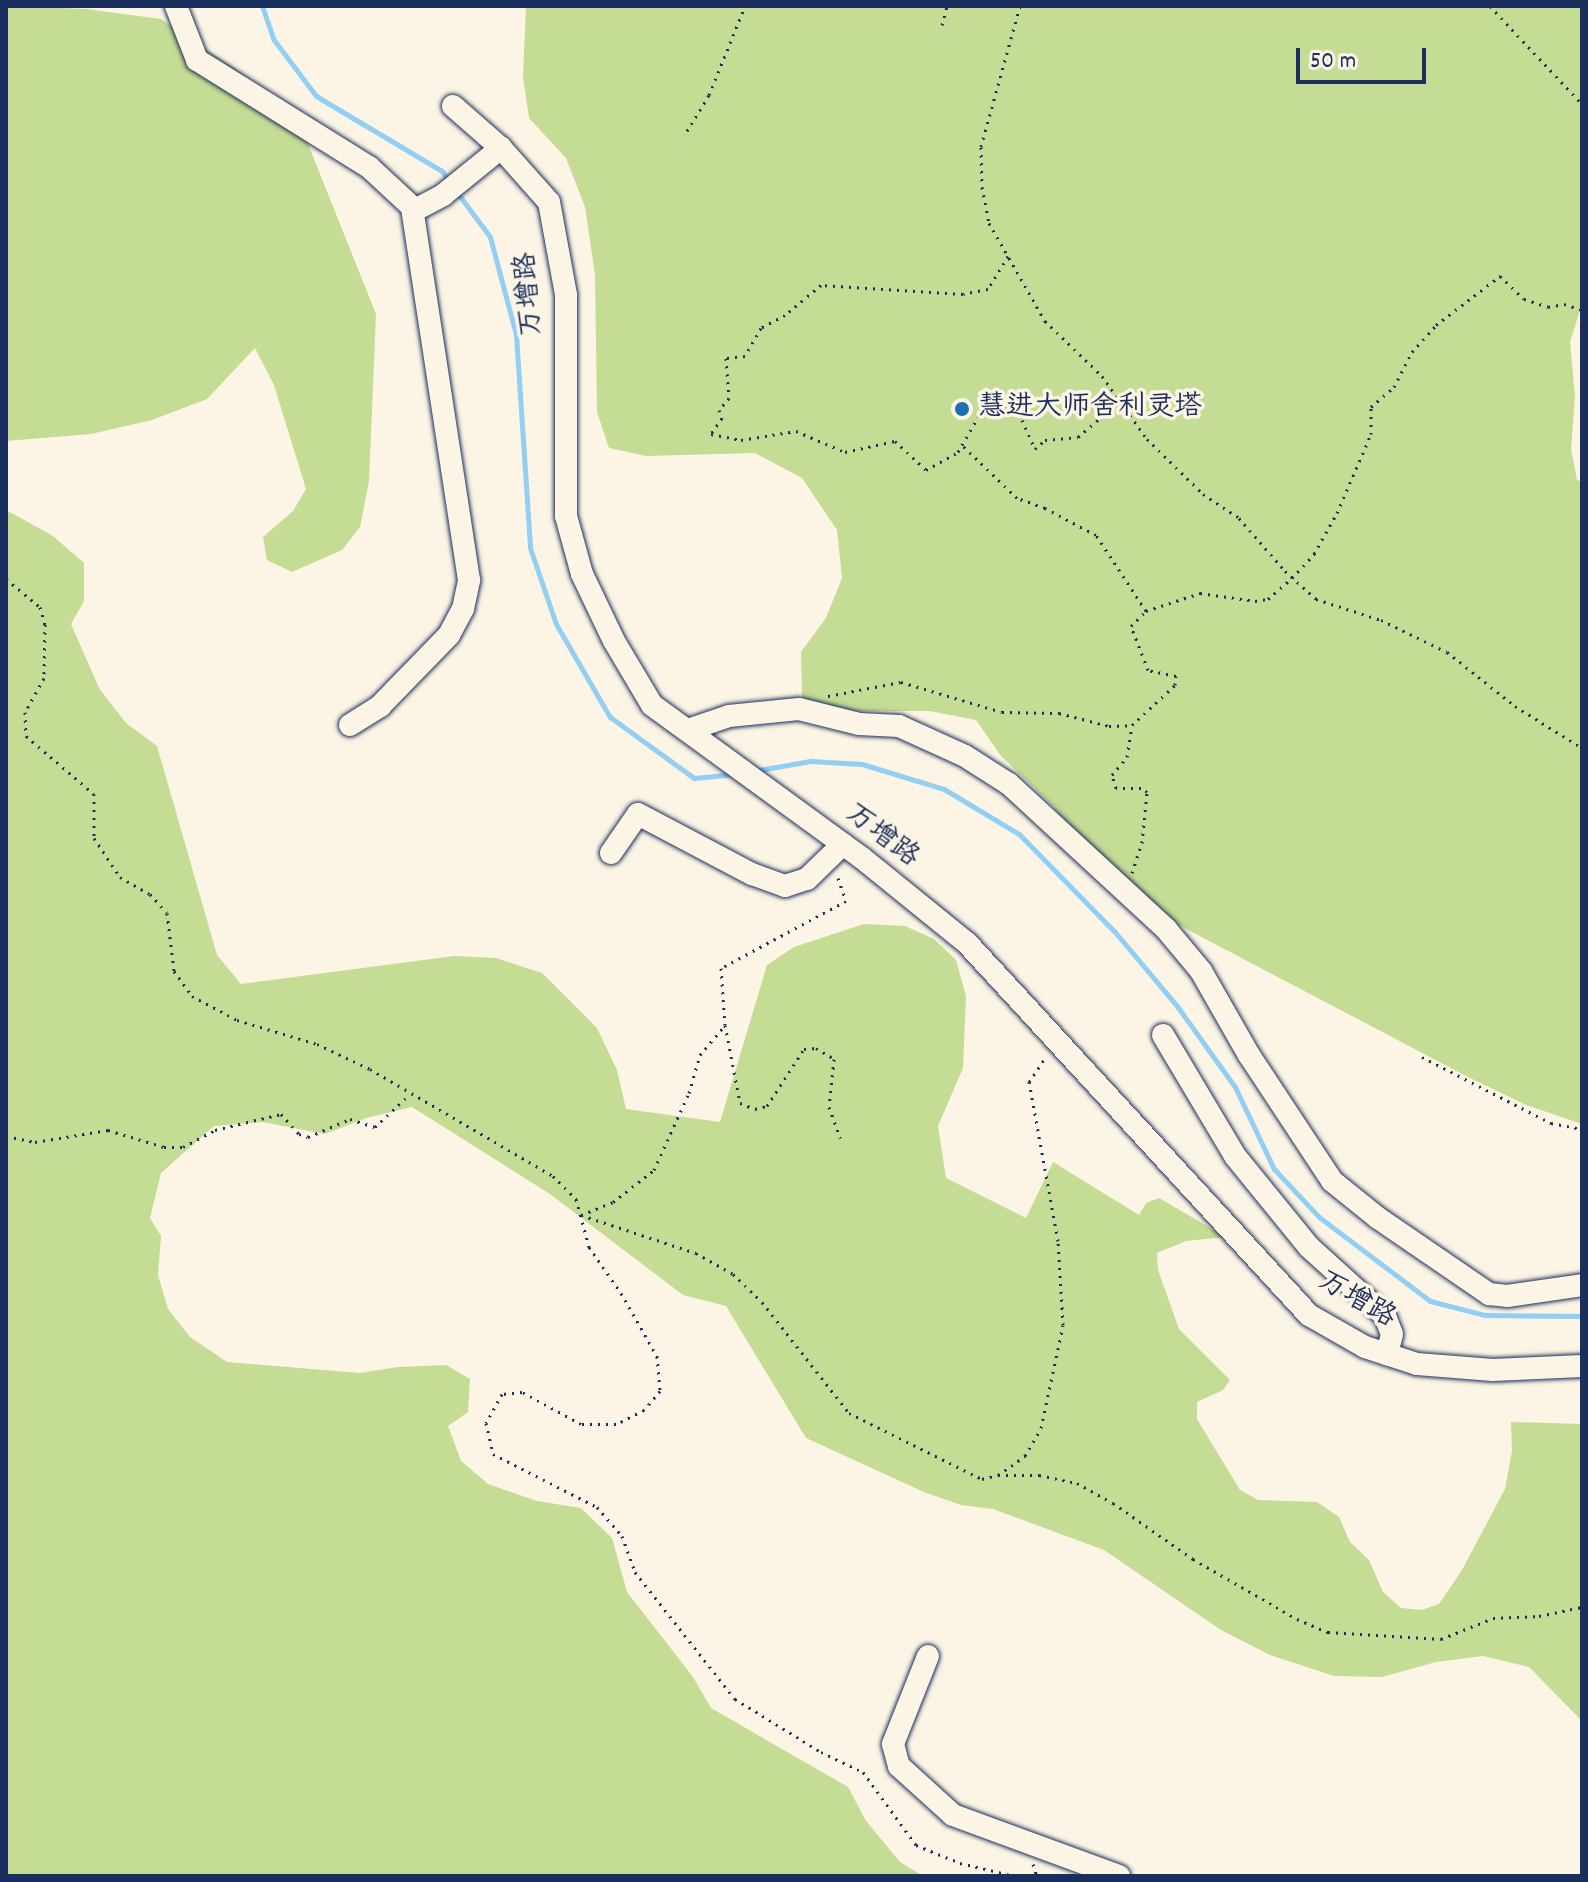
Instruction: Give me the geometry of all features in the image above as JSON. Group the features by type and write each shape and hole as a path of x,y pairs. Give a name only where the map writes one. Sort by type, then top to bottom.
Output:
{"street":[{"path":"176,6 197,60 222,79 369,167 412,207 417,209 443,195 501,148"},
{"name":"万增路","path":"453,106 501,148 549,202 566,295 566,516 582,574 614,641 652,705 764,787 835,852 967,943 1309,1315 1365,1347 1417,1364 1493,1370 1582,1366"},
{"path":"350,725 380,706 449,635 463,609 469,580 412,207"},
{"path":"688,730 729,716 799,709 859,724 899,726 965,756 1009,784 1166,929 1201,971 1265,1082 1332,1181 1378,1218 1489,1294 1507,1296 1582,1285"},
{"path":"611,853 638,814 752,874 785,886 807,879 835,852"},
{"path":"1163,1035 1235,1156 1309,1247 1385,1316 1392,1334 1387,1354"},
{"path":"928,1656 893,1744 899,1766 953,1815 1119,1876"}],"path":[{"path":"687,131 709,95 745,6"},
{"path":"942,25 947,6"},
{"path":"1020,6 981,147 982,187 989,223 1045,321 1102,376 1147,439 1203,494 1239,518 1292,578 1316,599 1381,620 1447,652 1515,706 1582,748"},
{"path":"1490,6 1582,104"},
{"path":"1008,256 988,289 963,294 821,285 785,315 761,328 745,356 726,358 729,398 719,410 722,418 711,434 741,440 796,431 845,452 895,441 926,470 958,452 981,412 996,405 1011,408 1022,420 1035,449 1045,440 1078,437 1119,402"},
{"path":"1126,892 1142,843 1147,792 1141,788 1116,788 1112,775 1127,757 1132,725 1175,685 1176,676 1148,670 1131,626 1146,611 1200,593 1255,601 1268,599 1292,578 1314,554 1337,513 1371,434 1371,407 1394,387 1412,352 1436,325 1500,276 1524,299 1548,307 1564,304 1582,310"},
{"path":"961,444 1017,498 1045,508 1096,535 1146,611"},
{"path":"6,579 40,607 45,624 44,678 25,712 26,736 94,794 94,838 120,877 150,894 167,913 174,971 192,996 237,1020 317,1044 370,1069 553,1176 576,1199 589,1247 621,1293 657,1356 660,1391 644,1410 616,1424 581,1424 522,1392 502,1394 486,1423 493,1454 597,1507 622,1536 635,1572 735,1699 821,1752 863,1772 916,1845 960,1863 1015,1876"},
{"path":"799,709 826,696 901,682 1002,712 1059,713 1109,726 1132,725"},
{"path":"835,852 846,901 721,968 725,1025 740,1103 755,1109 767,1106 804,1049 816,1048 834,1059 829,1107 840,1138"},
{"path":"581,1215 613,1202 654,1170 689,1093 700,1055 725,1025"},
{"path":"998,1475 1025,1456 1041,1428 1063,1325 1058,1241 1029,1082 1057,1041"},
{"path":"1422,1057 1551,1123 1582,1129"},
{"path":"6,1136 35,1142 108,1130 164,1147 183,1147 215,1130 281,1114 299,1134 308,1137 350,1119 375,1127 410,1095"},
{"path":"581,1215 696,1253 733,1274 762,1302 849,1413 982,1479 998,1475 1039,1475 1077,1483 1113,1503 1193,1559 1297,1619 1328,1632 1441,1639 1493,1618 1539,1616 1582,1607"}],"green space":[{"path":"6,6 87,9 161,19 242,73 306,139 376,314 369,481 360,527 342,550 292,572 267,560 263,537 293,511 306,489 274,385 255,348 207,399 152,420 91,434 6,441"},
{"path":"526,6 1582,6 1582,304 1570,342 1575,396 1571,449 1577,480 1582,482 1582,1124 1526,1105 1468,1077 1156,913 1094,861 1054,807 1001,756 976,720 930,711 850,711 802,698 801,652 826,618 842,578 837,530 802,478 755,453 646,456 609,448 597,412 595,275 585,207 566,158 529,118 523,77"},
{"path":"6,510 53,536 84,563 84,601 71,624 99,688 126,723 157,746 217,955 241,984 454,956 496,958 542,973 597,1028 617,1070 626,1109 720,1122 767,965 794,947 864,924 905,926 934,939 956,960 966,996 963,1068 938,1126 946,1178 1026,1218 1053,1162 1139,1215 1146,1203 1159,1198 1226,1237 1186,1241 1157,1253 1158,1270 1179,1329 1230,1380 1223,1390 1197,1402 1197,1419 1240,1490 1258,1500 1317,1502 1339,1517 1350,1542 1369,1560 1383,1592 1401,1608 1422,1610 1439,1604 1462,1570 1505,1489 1512,1451 1511,1422 1582,1424 1582,1721 1529,1667 1483,1656 1436,1662 1382,1677 1334,1676 1270,1655 1221,1630 1104,1550 993,1509 961,1505 924,1492 806,1438 726,1306 683,1295 550,1194 412,1107 366,1118 325,1134 262,1122 214,1126 161,1173 150,1218 161,1236 158,1275 168,1309 190,1337 227,1362 360,1373 398,1367 446,1365 470,1379 468,1412 448,1426 461,1461 488,1484 537,1501 581,1508 612,1538 627,1592 693,1677 711,1708 848,1787 866,1821 900,1862 923,1876 6,1876"}],"waterway":[{"path":"262,6 274,40 316,96 442,171 450,183"},
{"path":"456,191 490,237 516,335 530,548 556,624 610,717 694,778 736,774"},
{"path":"754,771 810,761 862,764 944,789 1019,834 1115,932 1177,1006 1235,1087 1274,1169 1319,1217 1430,1301 1485,1315 1582,1316"}],"place":[{"name":"慧进大师舍利灵塔","path":"962,409"}]}
